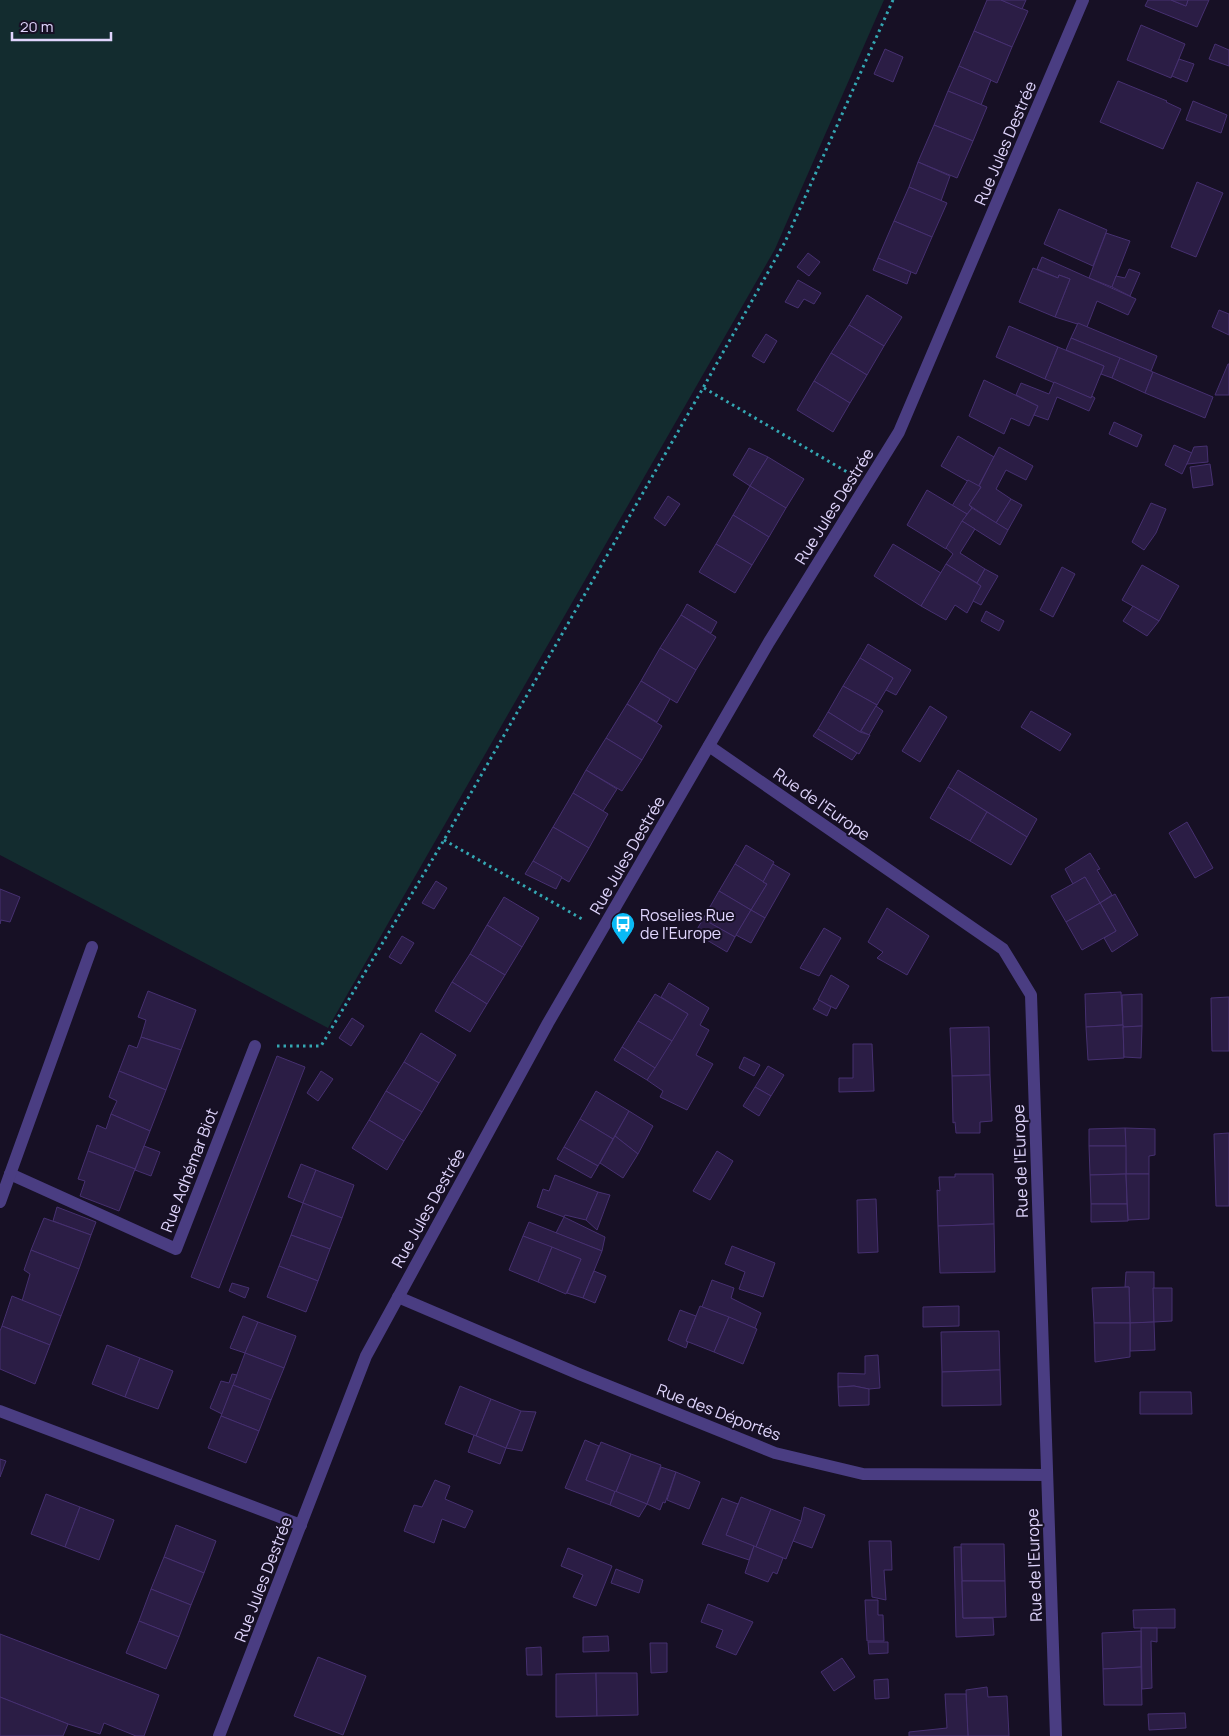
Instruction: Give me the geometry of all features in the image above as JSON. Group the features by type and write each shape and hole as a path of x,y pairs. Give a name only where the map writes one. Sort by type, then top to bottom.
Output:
{"street":[{"name":"Rue Jules Destrée","path":"219,1736 366,1356 544,1032 708,746 769,642 899,432 1083,0"},
{"name":"Rue de l'Europe","path":"708,746 1003,949 1031,995 1056,1736"},
{"path":"0,1202 92,947"},
{"name":"Rue Adhémar Biot","path":"10,1174 176,1249 255,1046"},
{"name":"Rue des Déportés","path":"398,1297 579,1374 775,1453 863,1474 1047,1475"},
{"path":"0,1411 301,1525"}],"path":[{"path":"255,1046 321,1046 444,840 785,242 893,0"},
{"path":"703,388 867,484"},
{"path":"444,840 602,930"}],"green space":[{"path":"0,0 884,0 775,249 328,1028 0,855"}],"building":[{"path":"987,0 1001,0 1028,11 1012,47 974,31"},
{"path":"1001,0 1026,0 1022,9"},
{"path":"1148,0 1171,0 1186,6 1188,0 1209,0 1197,27 1145,6"},
{"path":"1171,0 1188,0 1186,6"},
{"path":"1141,25 1185,44 1171,78 1127,60"},
{"path":"974,31 1012,47 997,83 959,66"},
{"path":"1215,44 1229,50 1229,66 1209,59"},
{"path":"885,49 903,57 893,82 874,74"},
{"path":"1179,59 1194,64 1187,82 1172,76"},
{"path":"959,66 991,80 981,105 948,91"},
{"path":"1118,81 1167,101 1181,109 1163,149 1100,122"},
{"path":"948,91 987,107 973,141 934,125"},
{"path":"1193,101 1227,115 1221,133 1186,120"},
{"path":"934,125 973,141 957,178 918,162"},
{"path":"918,162 950,176 941,201 909,187"},
{"path":"1197,182 1223,193 1196,257 1171,247"},
{"path":"909,187 947,203 932,237 894,221"},
{"path":"1059,209 1107,230 1093,266 1044,244"},
{"path":"894,221 932,237 916,274 878,258"},
{"path":"1106,233 1130,241 1112,287 1089,278"},
{"path":"808,253 820,262 809,276 797,267"},
{"path":"1042,257 1136,299 1128,315 1097,301 1087,327 1055,317 1070,279 1059,275 1058,278 1037,269"},
{"path":"878,258 911,272 907,284 873,270"},
{"path":"1033,268 1058,278 1059,275 1070,279 1055,317 1019,302"},
{"path":"1129,269 1140,273 1130,296 1112,287 1116,276 1125,278"},
{"path":"798,280 821,293 814,304 804,299 798,308 785,302"},
{"path":"867,295 902,317 884,346 849,325"},
{"path":"1219,310 1229,314 1229,335 1212,327"},
{"path":"1078,323 1157,356 1151,371 1071,338"},
{"path":"849,325 884,346 867,375 831,353"},
{"path":"1009,326 1058,347 1045,379 996,357"},
{"path":"766,334 777,341 764,363 752,356"},
{"path":"1071,338 1120,358 1112,378 1101,374 1104,366 1066,350"},
{"path":"1058,347 1104,366 1091,398 1045,379"},
{"path":"831,353 867,375 850,403 814,381"},
{"path":"1120,358 1153,372 1145,393 1112,378"},
{"path":"1228,364 1229,395 1215,395"},
{"path":"1153,372 1213,397 1205,418 1145,393"},
{"path":"984,380 1038,406 1029,426 1011,418 1004,434 969,416"},
{"path":"814,381 850,403 833,432 797,410"},
{"path":"1054,382 1095,398 1089,411 1057,397 1048,420 1034,415 1038,406 1016,395 1021,383 1049,394"},
{"path":"1114,422 1142,435 1137,447 1109,434"},
{"path":"958,436 994,457 978,487 941,466"},
{"path":"1174,445 1192,453 1182,474 1165,465"},
{"path":"1207,446 1208,462 1187,464 1194,447"},
{"path":"999,447 1033,466 1026,480 1006,470 996,489 1011,499 996,523 969,505 981,487 979,486"},
{"path":"749,448 768,457 750,486 733,475"},
{"path":"768,457 804,479 786,508 750,486"},
{"path":"1210,464 1213,485 1193,488 1190,467"},
{"path":"968,480 981,487 969,505 972,508 967,514 952,506"},
{"path":"750,486 786,508 769,537 733,515"},
{"path":"927,490 967,514 946,549 907,525"},
{"path":"668,496 680,504 665,526 654,518"},
{"path":"1011,499 1022,505 1008,530 996,523"},
{"path":"1151,503 1166,509 1156,533 1144,550 1132,542"},
{"path":"972,508 1008,530 1000,545 962,521"},
{"path":"733,515 769,537 752,565 716,544"},
{"path":"962,521 975,529 960,553 985,569 977,583 946,564 953,554 946,548"},
{"path":"716,544 752,565 735,593 699,572"},
{"path":"893,544 941,573 921,606 874,576"},
{"path":"946,564 981,586 967,613 955,605 946,620 921,606"},
{"path":"1142,565 1179,586 1159,621 1122,600"},
{"path":"1062,567 1075,574 1053,617 1040,610"},
{"path":"985,569 998,576 981,605 973,601 981,586 977,583"},
{"path":"687,604 717,622 711,633 681,615"},
{"path":"1133,606 1159,621 1147,636 1123,621"},
{"path":"986,611 1004,621 999,631 981,621"},
{"path":"681,615 716,637 696,670 660,648"},
{"path":"868,644 911,670 896,695 886,690 893,678 860,658"},
{"path":"660,648 696,670 677,703 641,681"},
{"path":"860,658 893,678 877,705 843,686"},
{"path":"641,681 670,699 657,722 627,704"},
{"path":"843,686 877,705 860,732 828,712"},
{"path":"627,704 662,726 642,760 606,738"},
{"path":"876,706 883,711 869,735 861,731"},
{"path":"930,706 947,717 920,762 902,751"},
{"path":"1031,711 1071,734 1060,751 1021,727"},
{"path":"828,712 860,732 870,735 859,754 818,729"},
{"path":"818,729 857,753 852,760 813,736"},
{"path":"606,738 642,760 622,791 586,770"},
{"path":"586,770 617,789 603,811 573,793"},
{"path":"958,770 1037,819 1027,837 948,787"},
{"path":"948,787 987,812 970,841 930,818"},
{"path":"573,793 608,814 589,848 553,827"},
{"path":"987,812 1027,837 1011,865 970,841"},
{"path":"1187,822 1213,868 1195,878 1169,833"},
{"path":"553,827 589,848 569,882 533,861"},
{"path":"746,845 774,862 763,882 735,864"},
{"path":"1090,853 1100,869 1097,870 1112,895 1100,903 1085,877 1073,884 1065,869"},
{"path":"533,861 562,877 556,889 525,874"},
{"path":"735,864 767,884 751,910 719,891"},
{"path":"773,864 790,874 765,918 751,910 767,884 763,882"},
{"path":"1085,877 1100,903 1066,922 1051,896"},
{"path":"436,881 447,888 434,909 422,903"},
{"path":"0,889 20,897 10,922 1,920 0,924"},
{"path":"719,891 751,910 735,937 703,919"},
{"path":"1115,894 1138,935 1112,952 1104,938 1116,931 1100,903"},
{"path":"504,897 539,918 522,947 487,925"},
{"path":"1100,903 1116,931 1082,950 1066,922"},
{"path":"887,908 929,936 907,975 877,958 883,952 868,942"},
{"path":"751,910 765,918 751,943 736,935"},
{"path":"703,919 735,937 727,952 695,933"},
{"path":"487,925 522,947 505,975 470,954"},
{"path":"824,928 841,938 819,976 800,968"},
{"path":"402,936 414,943 401,964 389,957"},
{"path":"470,954 505,975 487,1004 452,982"},
{"path":"831,975 849,986 836,1009 818,1000"},
{"path":"452,982 487,1004 470,1032 435,1011"},
{"path":"669,983 709,1008 700,1025 709,1030 696,1055 713,1064 687,1110 660,1097 663,1091 647,1080 688,1014 661,997"},
{"path":"148,991 196,1010 181,1050 141,1037 146,1020 138,1017"},
{"path":"1121,992 1123,1025 1086,1027 1085,994"},
{"path":"655,994 688,1014 672,1041 638,1021"},
{"path":"1142,994 1142,1026 1123,1027 1122,995"},
{"path":"1229,997 1229,1051 1212,1051 1211,998"},
{"path":"819,1000 831,1007 827,1016 813,1009"},
{"path":"352,1018 364,1026 351,1046 339,1038"},
{"path":"638,1021 672,1041 655,1068 622,1047"},
{"path":"1123,1025 1124,1058 1088,1060 1086,1027"},
{"path":"1142,1026 1141,1058 1124,1057 1123,1027"},
{"path":"989,1027 990,1075 952,1076 950,1028"},
{"path":"421,1033 456,1055 439,1083 404,1062"},
{"path":"141,1037 181,1050 166,1090 119,1071 129,1045 137,1048"},
{"path":"853,1044 872,1044 874,1091 839,1092 839,1078 853,1078"},
{"path":"622,1047 655,1068 647,1080 614,1060"},
{"path":"277,1056 305,1067 219,1288 191,1277"},
{"path":"744,1057 760,1065 754,1076 739,1068"},
{"path":"404,1062 439,1083 422,1112 386,1091"},
{"path":"768,1066 784,1075 771,1096 755,1087"},
{"path":"119,1071 166,1090 150,1131 111,1114 117,1101 109,1097"},
{"path":"321,1071 333,1079 318,1101 307,1093"},
{"path":"990,1075 992,1121 980,1122 980,1133 956,1133 955,1122 953,1123 952,1076"},
{"path":"755,1087 771,1096 759,1116 743,1106"},
{"path":"386,1091 422,1112 404,1141 369,1120"},
{"path":"596,1091 629,1111 613,1139 580,1119"},
{"path":"629,1111 653,1126 638,1154 615,1136"},
{"path":"111,1114 150,1131 135,1169 88,1151 97,1125 106,1129"},
{"path":"580,1119 613,1139 598,1166 564,1147"},
{"path":"369,1120 404,1141 387,1170 352,1148"},
{"path":"1125,1128 1155,1129 1155,1155 1149,1156 1149,1174 1126,1174"},
{"path":"1125,1128 1126,1146 1089,1146 1089,1129"},
{"path":"1229,1133 1229,1206 1216,1206 1214,1134"},
{"path":"615,1136 638,1154 623,1178 600,1163"},
{"path":"144,1146 160,1152 151,1176 135,1170"},
{"path":"1089,1146 1126,1146 1126,1174 1090,1175"},
{"path":"564,1147 598,1166 591,1178 557,1159"},
{"path":"88,1151 135,1169 119,1211 80,1196 85,1181 78,1179"},
{"path":"717,1151 733,1161 710,1200 693,1191"},
{"path":"301,1164 316,1170 303,1203 288,1197"},
{"path":"316,1170 354,1185 342,1218 303,1203"},
{"path":"955,1174 993,1174 994,1224 938,1226 937,1190 940,1191 939,1177 955,1177"},
{"path":"1126,1174 1127,1204 1091,1204 1090,1175"},
{"path":"1126,1174 1149,1174 1149,1219 1128,1220"},
{"path":"555,1175 598,1192 586,1220 565,1215 564,1217 537,1207 543,1189 549,1191"},
{"path":"598,1192 610,1195 597,1230 586,1220"},
{"path":"876,1199 878,1252 858,1253 857,1200"},
{"path":"303,1203 342,1218 330,1249 291,1235"},
{"path":"1091,1204 1127,1204 1128,1221 1091,1222"},
{"path":"57,1207 96,1222 91,1235 53,1221"},
{"path":"564,1217 605,1237 602,1251 556,1233"},
{"path":"44,1218 91,1235 79,1269 31,1250"},
{"path":"529,1222 602,1251 583,1298 567,1293 581,1259 523,1236"},
{"path":"994,1224 995,1272 940,1273 938,1226"},
{"path":"291,1235 330,1249 318,1281 279,1266"},
{"path":"523,1236 552,1247 538,1282 509,1270"},
{"path":"732,1246 775,1263 763,1297 739,1289 745,1272 725,1264"},
{"path":"552,1247 581,1259 566,1294 538,1282"},
{"path":"31,1250 79,1269 61,1316 22,1301 30,1274 24,1270"},
{"path":"279,1266 318,1281 306,1312 267,1297"},
{"path":"594,1271 606,1276 595,1303 583,1298"},
{"path":"1126,1272 1154,1272 1154,1322 1130,1323 1129,1287 1125,1287"},
{"path":"712,1280 734,1288 731,1298 761,1313 755,1328 702,1307"},
{"path":"232,1283 249,1288 245,1298 229,1291"},
{"path":"1129,1287 1130,1323 1094,1323 1092,1288"},
{"path":"1153,1288 1172,1288 1172,1321 1154,1322"},
{"path":"12,1296 61,1316 50,1345 2,1326"},
{"path":"700,1306 729,1317 714,1352 686,1341"},
{"path":"959,1306 959,1326 923,1327 923,1307"},
{"path":"680,1310 696,1316 686,1341 688,1342 686,1348 668,1340"},
{"path":"243,1316 258,1322 245,1353 230,1348"},
{"path":"729,1317 757,1329 743,1364 714,1352"},
{"path":"258,1322 296,1336 284,1368 245,1353"},
{"path":"1154,1322 1155,1350 1130,1351 1130,1323"},
{"path":"1094,1323 1130,1323 1130,1357 1095,1362"},
{"path":"2,1326 50,1345 35,1384 0,1369 0,1331"},
{"path":"999,1331 1000,1370 942,1372 941,1332"},
{"path":"107,1345 140,1358 125,1397 92,1384"},
{"path":"245,1353 284,1368 271,1400 233,1385"},
{"path":"878,1355 880,1388 838,1387 838,1373 865,1374 865,1356"},
{"path":"140,1358 173,1371 158,1409 125,1397"},
{"path":"1000,1370 1001,1405 942,1406 942,1372"},
{"path":"232,1374 237,1375 222,1414 210,1408 221,1381 229,1383"},
{"path":"233,1385 271,1400 259,1431 221,1416"},
{"path":"460,1386 491,1399 476,1436 445,1424"},
{"path":"854,1386 869,1389 869,1405 839,1406 838,1387"},
{"path":"1140,1392 1191,1392 1192,1414 1140,1414"},
{"path":"491,1399 521,1411 506,1448 476,1436"},
{"path":"521,1411 536,1412 522,1451 506,1448"},
{"path":"221,1416 259,1431 246,1463 208,1448"},
{"path":"474,1435 506,1448 500,1464 468,1452"},
{"path":"585,1440 599,1446 586,1480 615,1491 610,1505 565,1488"},
{"path":"601,1442 631,1454 616,1492 586,1480"},
{"path":"631,1454 661,1465 647,1504 616,1492"},
{"path":"0,1459 6,1461 0,1477"},
{"path":"661,1467 676,1472 665,1503 663,1502 660,1510 647,1504"},
{"path":"676,1472 700,1482 689,1509 667,1500"},
{"path":"435,1480 450,1486 445,1499 473,1511 465,1528 442,1519 434,1543 404,1531 414,1505 422,1507"},
{"path":"615,1491 647,1504 639,1517 610,1505"},
{"path":"46,1494 80,1507 65,1547 31,1534"},
{"path":"741,1497 771,1509 756,1547 726,1535"},
{"path":"722,1498 738,1504 726,1535 754,1546 749,1560 702,1544"},
{"path":"80,1507 114,1520 99,1560 65,1547"},
{"path":"804,1507 825,1515 812,1548 793,1541"},
{"path":"771,1509 801,1521 786,1559 756,1547"},
{"path":"176,1525 216,1541 204,1573 164,1557"},
{"path":"869,1541 891,1541 892,1570 884,1570 886,1600 872,1597"},
{"path":"961,1544 1004,1544 1005,1581 962,1581"},
{"path":"754,1546 783,1558 777,1574 773,1572 768,1582 745,1573"},
{"path":"954,1547 961,1547 963,1618 993,1618 994,1635 956,1637"},
{"path":"568,1548 612,1566 596,1606 573,1597 583,1575 561,1566"},
{"path":"164,1557 204,1573 191,1605 151,1589"},
{"path":"616,1569 643,1580 639,1593 611,1583"},
{"path":"962,1581 1005,1581 1006,1617 963,1618"},
{"path":"151,1589 191,1605 179,1637 139,1621"},
{"path":"865,1600 878,1600 878,1615 883,1615 884,1641 867,1641"},
{"path":"708,1604 753,1622 736,1655 716,1647 723,1630 701,1622"},
{"path":"1175,1609 1175,1628 1134,1628 1133,1610"},
{"path":"139,1621 179,1637 166,1669 126,1653"},
{"path":"1141,1628 1157,1628 1157,1642 1151,1641 1152,1688 1142,1689"},
{"path":"1141,1631 1141,1667 1103,1669 1102,1633"},
{"path":"0,1634 159,1695 144,1736 136,1736 104,1723 100,1734 68,1724 0,1697"},
{"path":"608,1636 609,1651 583,1652 583,1637"},
{"path":"868,1642 888,1642 888,1653 869,1654"},
{"path":"650,1643 667,1643 667,1672 651,1673"},
{"path":"541,1647 542,1675 527,1675 526,1648"},
{"path":"318,1657 366,1676 343,1735 294,1716"},
{"path":"842,1658 855,1677 834,1691 821,1672"},
{"path":"1141,1667 1142,1705 1104,1705 1103,1669"},
{"path":"596,1673 597,1716 556,1717 556,1674"},
{"path":"596,1673 637,1673 638,1715 597,1716"},
{"path":"888,1679 889,1698 875,1699 874,1680"},
{"path":"987,1687 988,1697 1007,1696 1009,1736 968,1736 966,1690"},
{"path":"945,1694 966,1694 968,1736 909,1736 909,1732 947,1728"},
{"path":"0,1697 68,1724 63,1736 0,1736"},
{"path":"1185,1713 1186,1728 1149,1730 1148,1714"}],"place":[{"name":"Roselies Rue de l'Europe","path":"623,945"}]}
